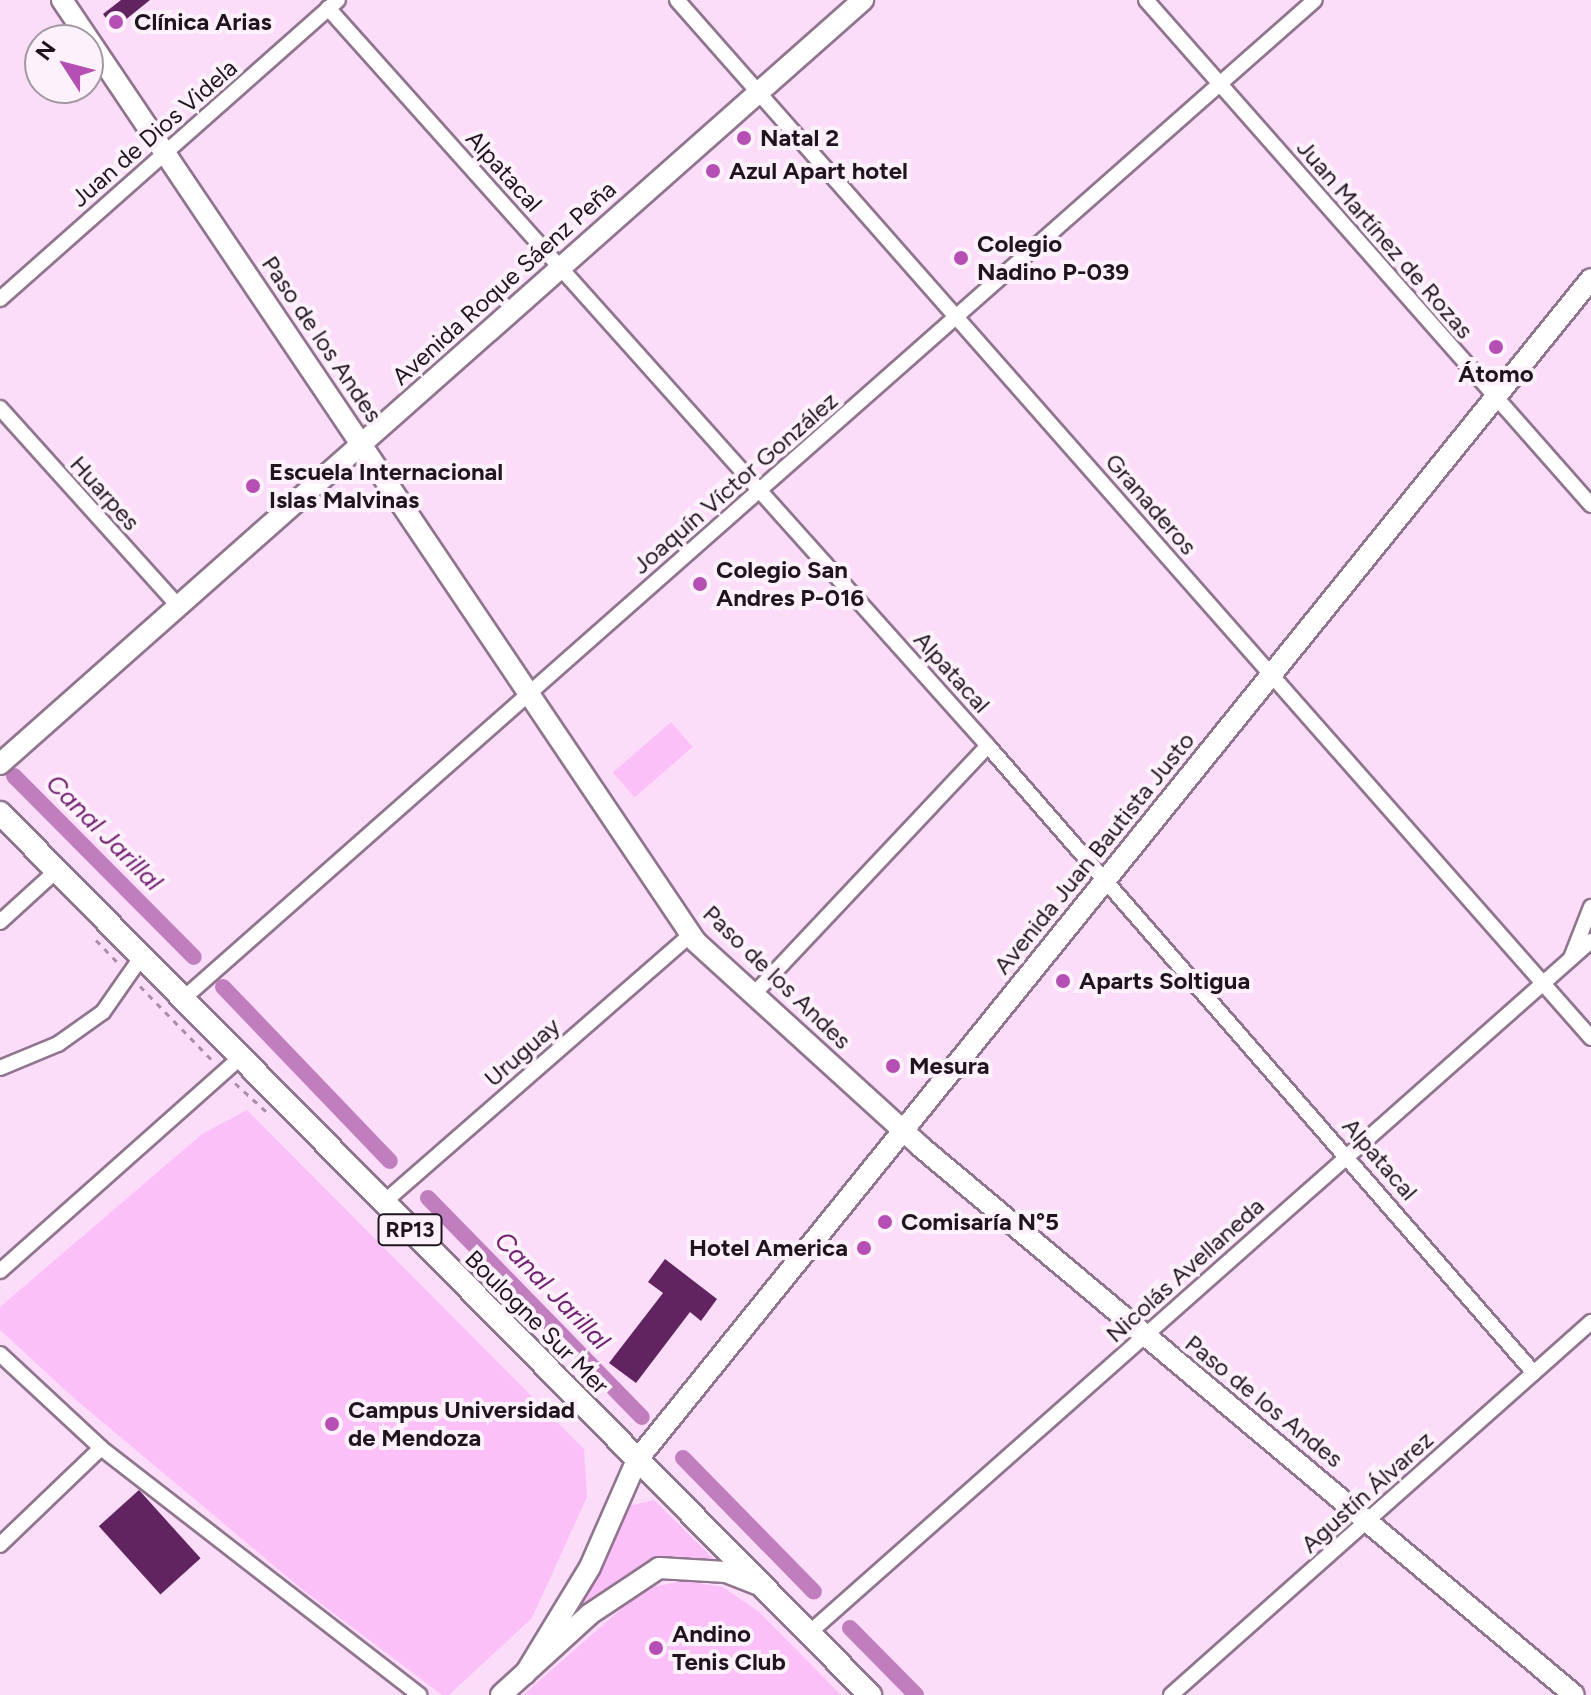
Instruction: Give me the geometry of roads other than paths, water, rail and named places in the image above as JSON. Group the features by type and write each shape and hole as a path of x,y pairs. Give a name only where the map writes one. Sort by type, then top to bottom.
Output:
{"main road":[{"name":"Boulogne Sur Mer","path":"0,813 870,1695"}],"street":[{"name":"Paso de los Andes","path":"62,0 690,935 903,1130 1574,1695"},
{"name":"Granaderos","path":"677,0 1591,1038"},
{"name":"Avenida Roque Sáenz Peña","path":"0,764 863,0"},
{"name":"Juan Martínez de Rozas","path":"1146,0 1591,505"},
{"name":"Joaquín Víctor González","path":"184,998 1315,0"},
{"name":"Juan de Dios Videla","path":"0,299 333,4"},
{"name":"Alpatacal","path":"333,4 561,267 1348,1156 1534,1373"},
{"name":"Avenida Juan Bautista Justo","path":"525,1674 590,1567 637,1460 1591,279"},
{"name":"Huarpes","path":"0,408 178,606"},
{"path":"753,995 988,746"},
{"path":"0,922 56,871"},
{"path":"1588,912 1584,929 1591,938"},
{"path":"1571,958 1588,912"},
{"name":"Uruguay","path":"383,1203 690,935"},
{"name":"Nicolás Avellaneda","path":"809,1633 1591,938"},
{"path":"0,1068 58,1044 103,1012 142,956"},
{"path":"0,1271 241,1057"},
{"name":"Agustín Álvarez","path":"1171,1695 1591,1322"},
{"path":"0,1354 101,1448 419,1695"},
{"path":"0,1545 101,1448"},
{"path":"501,1695 590,1614 659,1568 726,1572 764,1587"}],"waterway":[{"name":"Canal Jarillal","path":"14,776 194,957"},
{"name":"Canal Jarillal","path":"223,987 390,1161"},
{"name":"Canal Jarillal","path":"428,1198 642,1417"},
{"name":"Canal Jarillal","path":"683,1458 814,1592"},
{"name":"Canal Jarillal","path":"850,1628 916,1695"}],"place":[{"name":"Clínica Arias","path":"116,22"},
{"name":"Natal 2","path":"744,138"},
{"name":"Azul Apart hotel","path":"713,171"},
{"name":"Colegio Nadino P-039","path":"961,258"},
{"name":"Átomo","path":"1496,347"},
{"name":"Escuela Internacional Islas Malvinas","path":"253,486"},
{"name":"Colegio San Andres P-016","path":"700,584"},
{"name":"Aparts Soltigua","path":"1063,981"},
{"name":"Mesura","path":"893,1066"},
{"name":"Comisaría N°5","path":"885,1222"},
{"name":"Hotel America","path":"864,1248"},
{"name":"Campus Universidad de Mendoza","path":"332,1424"},
{"name":"Andino Tenis Club","path":"656,1648"}]}
